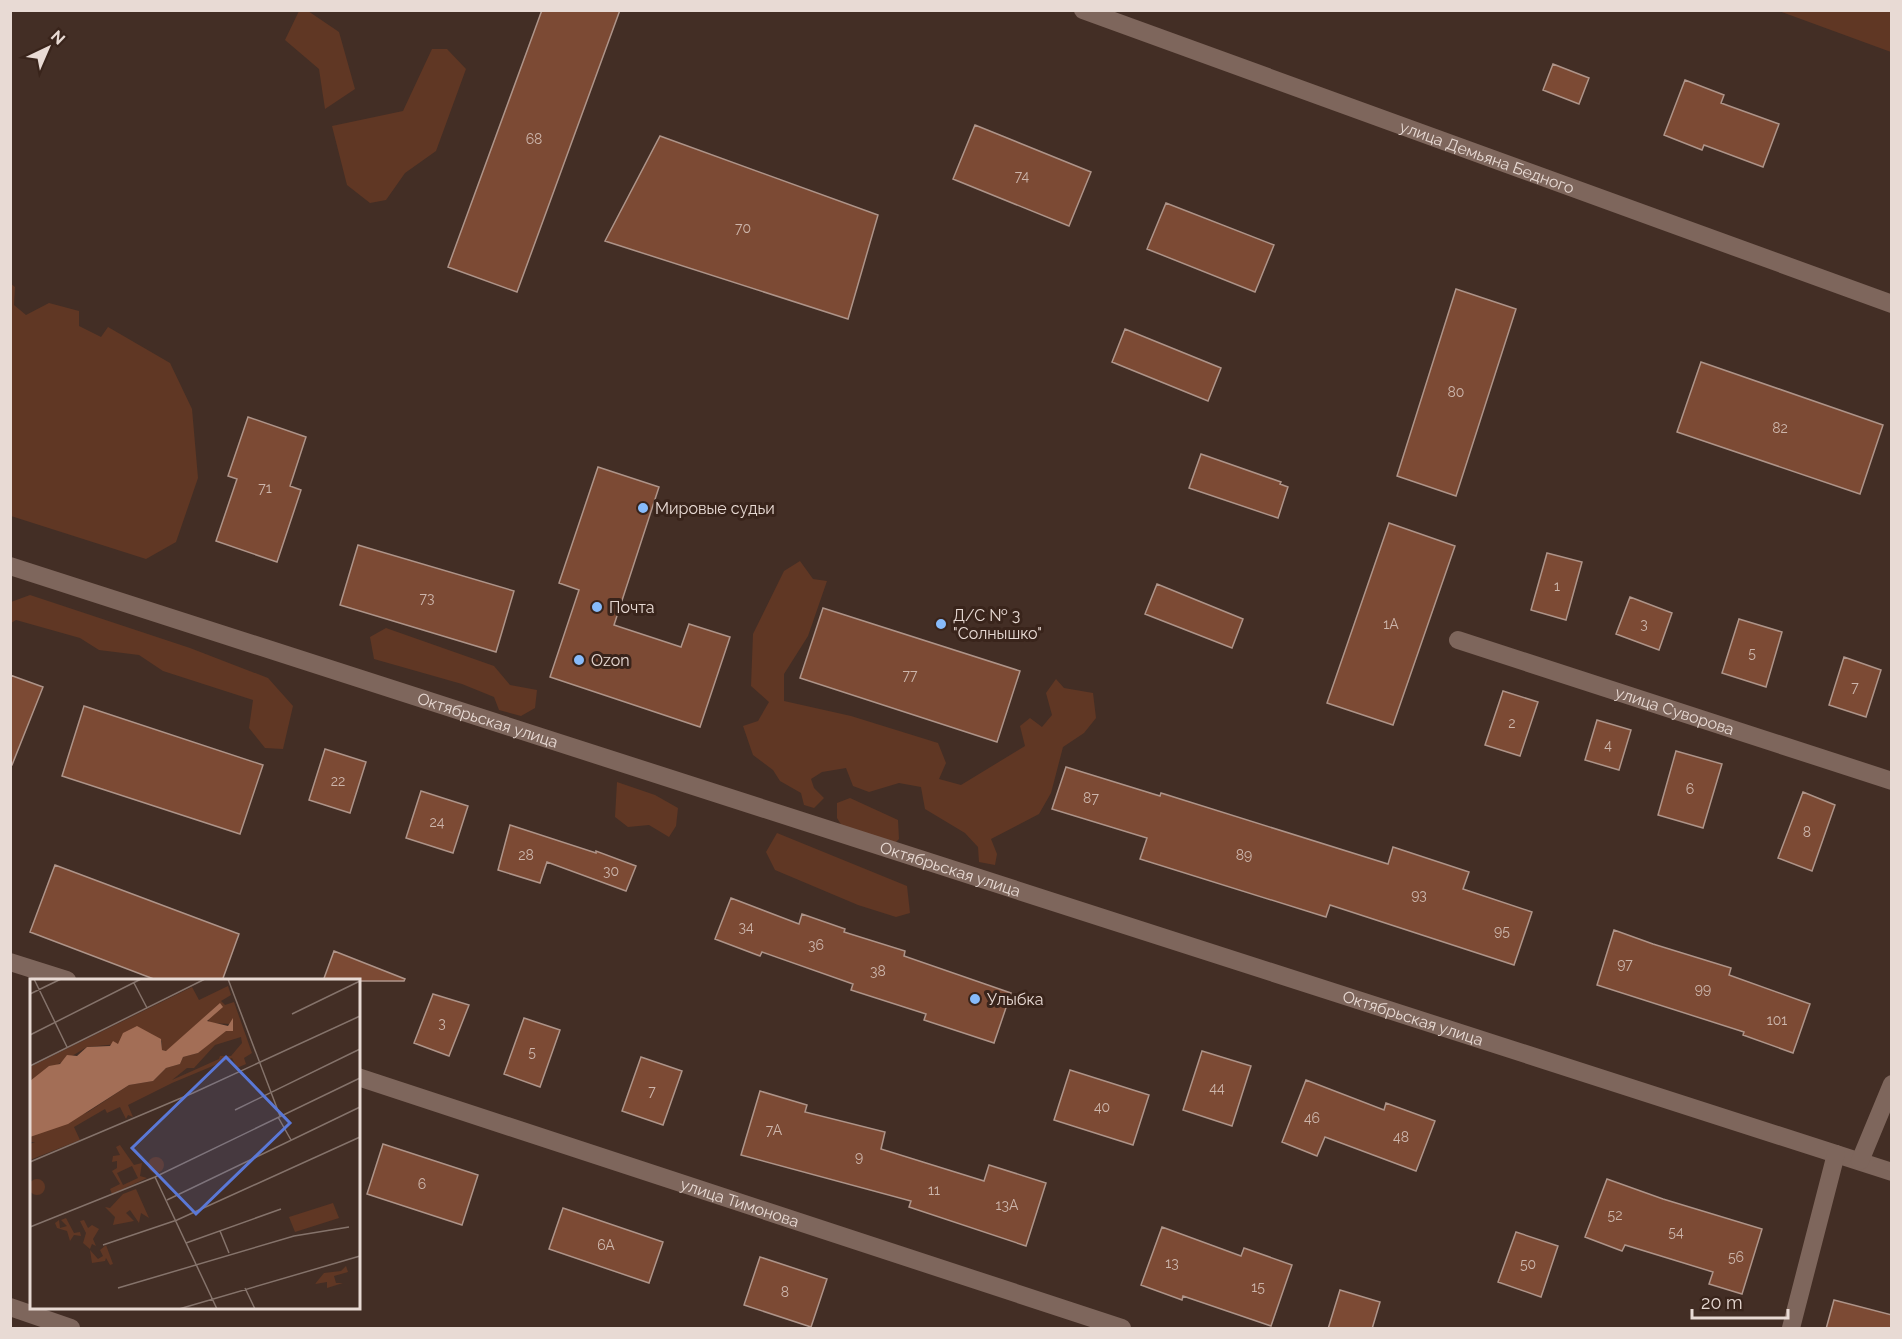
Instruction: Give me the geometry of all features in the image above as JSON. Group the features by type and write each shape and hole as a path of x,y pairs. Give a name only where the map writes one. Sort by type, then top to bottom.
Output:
{"street":[{"name":"улица Демьяна Бедного","path":"1083,10 1892,304"},
{"name":"Октябрьская улица","path":"10,566 1892,1172"},
{"name":"улица Суворова","path":"1458,640 1892,781"},
{"path":"10,962 61,979"},
{"name":"улица Тимонова","path":"360,1078 1122,1329"},
{"path":"1860,1161 1892,1084"},
{"path":"1791,1329 1836,1154"},
{"path":"10,1307 71,1329"}],"shaded area":[{"path":"299,11 308,11 339,32 355,89 325,109 319,69 285,40"},
{"path":"1779,11 1891,11 1891,52"},
{"path":"432,49 447,49 466,69 436,151 405,173 386,200 370,203 347,185 332,126 403,111"},
{"path":"10,283 15,287 14,305 26,315 49,303 79,311 79,326 101,337 108,327 170,363 192,409 198,478 176,542 146,559 11,516"},
{"path":"800,561 813,579 827,581 808,636 784,674 784,701 851,716 938,743 946,763 939,779 961,785 1025,746 1020,726 1030,718 1042,727 1052,715 1046,693 1056,679 1064,688 1093,693 1096,718 1084,733 1063,747 1051,793 1039,814 991,839 997,854 995,865 979,862 978,847 965,833 925,809 921,787 899,783 869,792 853,786 846,768 822,772 811,779 814,788 824,798 814,808 804,805 801,793 780,781 773,770 753,755 743,726 758,721 769,702 751,686 753,634 784,571"},
{"path":"30,595 190,648 268,678 293,706 283,749 265,748 249,728 253,700 163,671 139,655 99,650 80,638 16,620 11,623 11,602"},
{"path":"386,628 494,666 510,685 537,690 535,708 521,716 499,710 494,697 462,684 374,659 370,637"},
{"path":"617,782 655,795 678,808 676,826 669,837 649,825 628,827 615,817"},
{"path":"850,798 898,820 899,839 885,853 842,826 837,818 837,803"},
{"path":"777,833 907,886 910,913 896,917 858,905 775,870 766,852"}],"building":[{"path":"542,10 620,10 517,292 448,267"},
{"path":"1553,64 1589,78 1579,104 1543,90"},
{"path":"1685,80 1724,95 1721,103 1779,124 1763,167 1704,145 1702,150 1664,135"},
{"path":"975,125 1091,172 1069,226 953,179"},
{"path":"660,136 878,215 848,319 605,241"},
{"path":"1166,203 1274,245 1255,292 1147,249"},
{"path":"1456,289 1516,309 1456,496 1397,476"},
{"path":"1125,329 1221,368 1208,401 1112,362"},
{"path":"1701,362 1883,425 1860,494 1677,432"},
{"path":"248,417 306,437 290,486 301,490 277,562 216,541 237,479 228,476"},
{"path":"1201,454 1281,482 1280,484 1288,487 1278,518 1189,488"},
{"name":"Почта","path":"598,467 659,487 614,625 681,647 689,624 730,637 700,727 550,677 579,590 559,583"},
{"path":"1389,523 1455,546 1393,725 1327,703"},
{"path":"358,545 514,591 496,652 340,605"},
{"path":"1547,553 1582,562 1566,620 1531,610"},
{"path":"1157,584 1243,619 1232,648 1145,614"},
{"path":"1630,597 1672,613 1659,650 1616,634"},
{"path":"823,608 1020,671 997,742 800,678"},
{"path":"1739,619 1782,632 1766,687 1722,673"},
{"path":"1844,657 1881,670 1866,717 1829,705"},
{"path":"10,675 43,687 12,765 10,765"},
{"path":"1503,691 1538,702 1520,756 1485,745"},
{"path":"84,706 263,765 240,834 62,776"},
{"path":"1597,720 1631,730 1619,770 1585,760"},
{"path":"325,749 366,762 350,813 309,800"},
{"path":"1676,751 1722,764 1703,828 1658,815"},
{"path":"1066,767 1160,796 1161,793 1388,864 1393,847 1469,872 1463,889 1532,912 1514,965 1330,905 1326,917 1140,859 1147,838 1052,809"},
{"path":"421,791 468,806 453,853 406,838"},
{"path":"1803,792 1835,805 1812,871 1778,858"},
{"path":"510,825 596,853 596,851 636,866 626,891 547,862 540,883 498,870"},
{"path":"55,865 239,934 223,979 154,979 30,932"},
{"path":"731,898 799,924 802,914 845,929 844,932 905,951 904,956 1011,993 994,1043 924,1020 926,1014 851,990 853,984 762,952 760,956 715,939"},
{"path":"1614,930 1731,968 1729,975 1810,1004 1793,1053 1743,1035 1744,1032 1597,985"},
{"path":"334,951 405,979 404,981 360,981 360,979 324,979"},
{"path":"433,994 469,1005 449,1056 414,1043"},
{"path":"524,1018 560,1030 540,1087 504,1074"},
{"path":"1202,1051 1251,1066 1232,1126 1183,1110"},
{"path":"641,1057 682,1071 663,1125 622,1111"},
{"path":"1070,1070 1149,1095 1133,1145 1054,1120"},
{"path":"1306,1080 1384,1110 1386,1103 1435,1121 1416,1171 1325,1137 1317,1156 1282,1142"},
{"path":"760,1091 807,1105 805,1112 885,1132 881,1149 984,1181 989,1165 1046,1183 1026,1246 909,1207 911,1201 741,1155"},
{"path":"383,1144 478,1175 462,1225 367,1194"},
{"path":"1607,1179 1663,1199 1762,1229 1742,1294 1709,1284 1713,1272 1625,1245 1622,1251 1585,1237"},
{"path":"563,1208 663,1242 649,1283 549,1249"},
{"path":"1162,1227 1241,1256 1244,1248 1292,1265 1271,1326 1183,1296 1182,1300 1141,1285"},
{"path":"1516,1232 1558,1246 1541,1297 1498,1282"},
{"path":"760,1257 827,1279 811,1327 744,1305"},
{"path":"1340,1290 1380,1302 1372,1329 1328,1329"},
{"path":"1834,1300 1892,1315 1892,1329 1826,1329"}],"place":[{"name":"Мировые судьи","path":"643,508"},
{"name":"Почта","path":"597,607"},
{"name":"Д/С № 3 \"Солнышко\"","path":"941,624"},
{"name":"Ozon","path":"579,660"},
{"name":"Улыбка","path":"975,999"}]}
